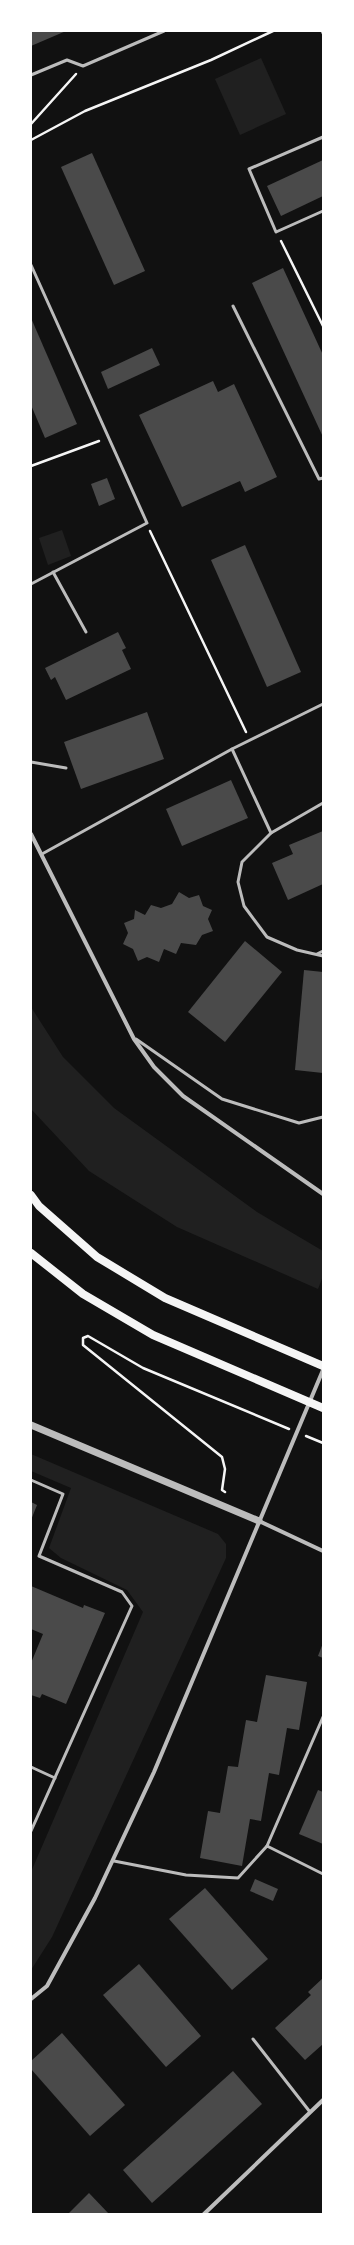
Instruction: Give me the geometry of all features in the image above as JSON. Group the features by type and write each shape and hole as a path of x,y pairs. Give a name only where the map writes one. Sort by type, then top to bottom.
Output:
{"main road":[{"path":"31,1195 39,1206 97,1257 165,1298 323,1366"},
{"path":"31,1253 83,1294 153,1335 323,1408"}],"street":[{"path":"31,834 134,1039 154,1067 183,1096 323,1194"},
{"path":"31,1998 47,1986 114,1861 154,1772 323,1370"},
{"path":"31,1425 259,1521 323,1551"},
{"path":"204,2214 323,2100"}],"lane":[{"path":"31,75 67,60 83,66 164,31"},
{"path":"323,137 249,169 276,232 323,212"},
{"path":"31,265 147,523 31,584"},
{"path":"232,306 318,479 323,478"},
{"path":"53,572 86,632"},
{"path":"42,854 232,749 323,704"},
{"path":"232,749 271,833"},
{"path":"31,762 66,768"},
{"path":"323,803 271,833 242,862 238,882 244,906 267,936 297,950 323,956"},
{"path":"317,954 323,951"},
{"path":"134,1039 222,1099 299,1123 323,1117"},
{"path":"31,1480 64,1494 39,1556 122,1592 132,1606 31,1830"},
{"path":"114,1861 186,1875 238,1878 267,1846 323,1718"},
{"path":"31,1767 55,1778"},
{"path":"267,1846 323,1874"},
{"path":"253,2039 310,2112"}],"path":[{"path":"31,140 85,112 211,60 273,31"},
{"path":"31,124 83,66"},
{"path":"276,232 323,326"},
{"path":"31,466 108,437"},
{"path":"147,523 250,740"},
{"path":"229,1493 222,1490 225,1469 222,1457 83,1345 83,1338 88,1336 143,1368 294,1431"},
{"path":"301,1434 323,1443"}],"shaded area":[{"path":"261,58 286,114 240,135 215,79"},
{"path":"62,530 71,556 48,565 39,538"},
{"path":"31,1007 63,1057 114,1108 257,1212 323,1251 323,1276 318,1289 177,1227 89,1171 31,1109"},
{"path":"31,1454 218,1534 226,1544 226,1558 52,1937 31,1970 31,1872 143,1612 127,1590 61,1558 49,1548 71,1488 31,1471"}],"building":[{"path":"31,31 66,31 31,46"},
{"path":"92,153 145,271 114,285 61,167"},
{"path":"323,160 323,196 281,216 267,186"},
{"path":"283,268 323,355 323,437 252,283"},
{"path":"31,318 77,424 45,438 31,405"},
{"path":"152,348 160,365 108,389 101,372"},
{"path":"213,381 218,392 234,384 277,477 245,492 240,481 182,507 139,415"},
{"path":"107,478 115,499 99,506 91,484"},
{"path":"245,545 301,672 267,687 211,560"},
{"path":"118,632 126,648 122,650 131,669 66,700 55,677 51,680 45,668"},
{"path":"147,712 164,759 81,789 64,742"},
{"path":"231,780 248,818 182,846 166,809"},
{"path":"323,831 323,884 288,900 272,863 293,854 289,845"},
{"path":"179,892 189,898 199,895 203,906 212,910 208,919 213,931 202,935 196,945 181,943 176,954 164,949 159,962 147,957 138,961 133,949 123,944 128,933 124,923 134,919 135,910 145,915 151,905 161,908 172,904"},
{"path":"245,941 282,972 225,1042 188,1012"},
{"path":"304,970 323,972 323,1073 295,1070"},
{"path":"31,1502 37,1505 31,1520"},
{"path":"31,1586 83,1608 84,1605 105,1613 66,1704 42,1694 40,1698 31,1695 31,1663 43,1634 31,1629"},
{"path":"323,1643 323,1658 318,1656"},
{"path":"266,1675 307,1682 299,1730 287,1728 279,1775 269,1773 261,1821 250,1819 242,1866 200,1858 208,1811 220,1813 228,1766 238,1767 246,1720 257,1722"},
{"path":"318,1790 323,1792 323,1844 299,1834"},
{"path":"255,1879 278,1889 273,1901 250,1891"},
{"path":"205,1888 268,1959 232,1990 169,1919"},
{"path":"139,1964 201,2036 166,2067 103,1995"},
{"path":"323,1978 323,2044 305,2060 275,2028 311,1995 308,1992"},
{"path":"62,2033 125,2105 90,2136 31,2069 31,2061"},
{"path":"233,2071 262,2104 152,2203 123,2170"},
{"path":"89,2193 109,2214 68,2214"}]}
